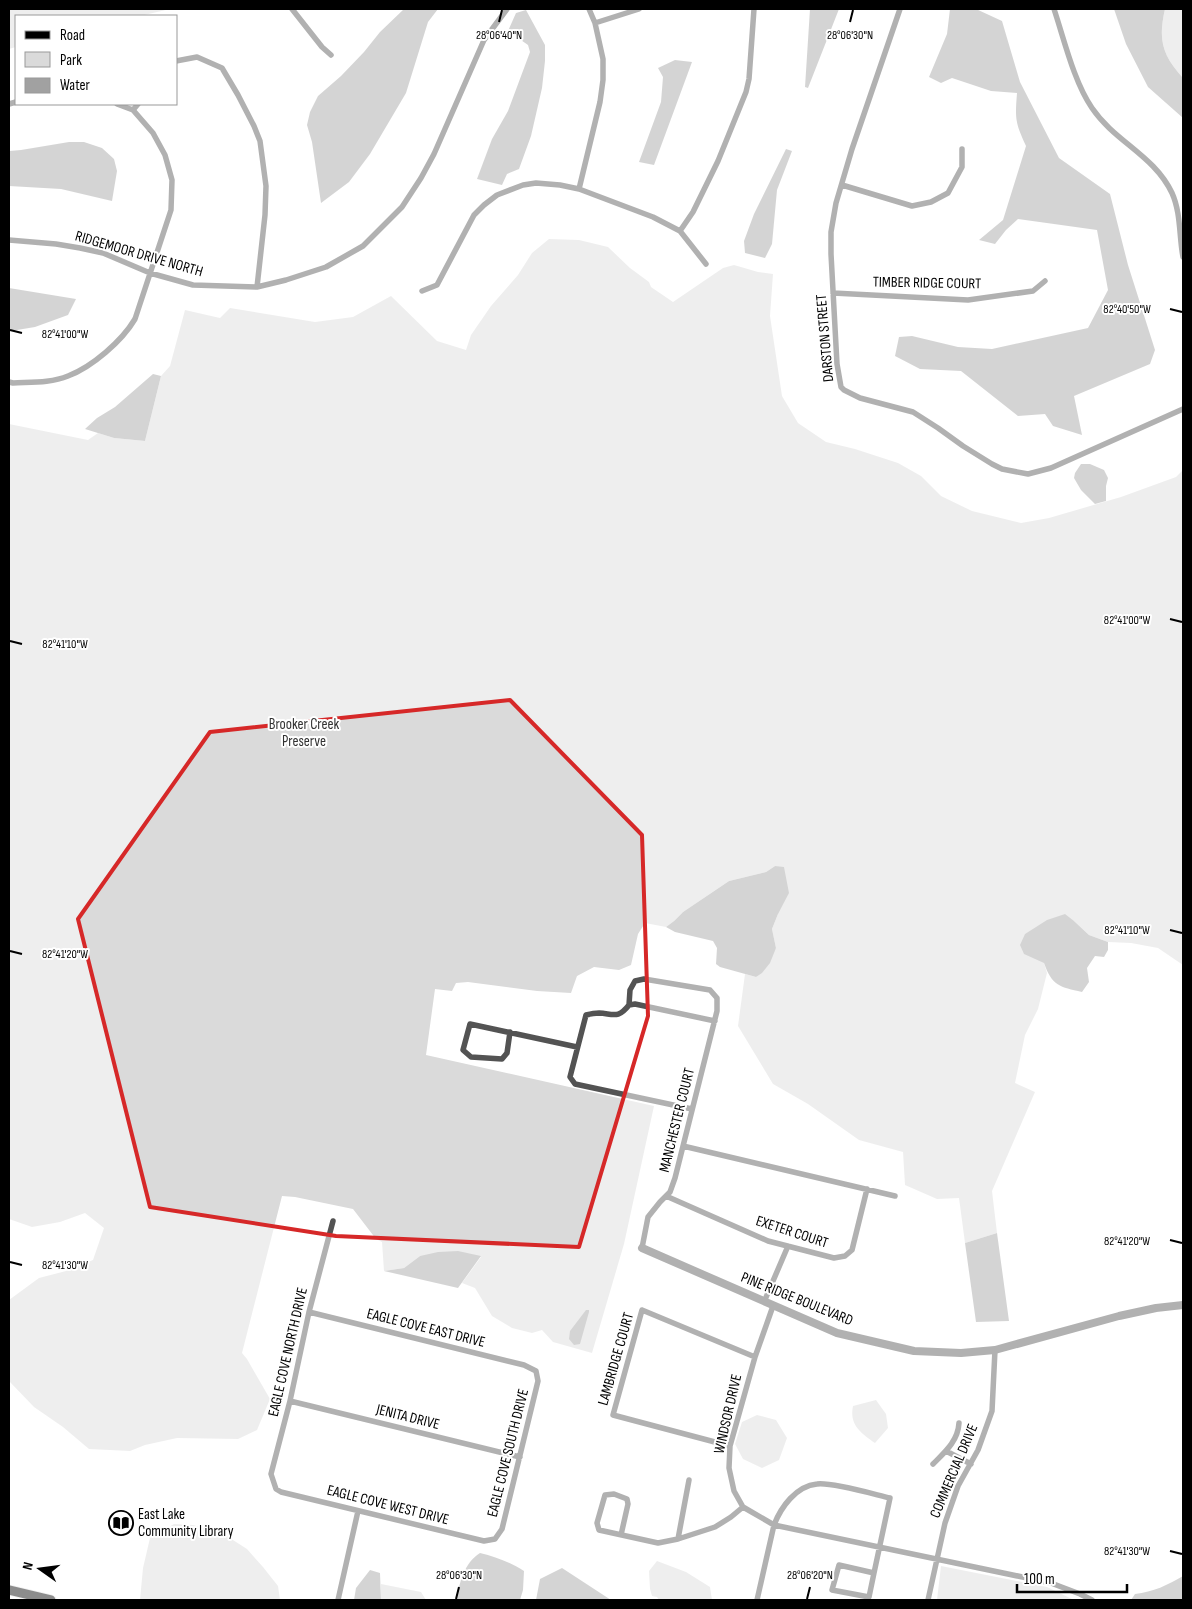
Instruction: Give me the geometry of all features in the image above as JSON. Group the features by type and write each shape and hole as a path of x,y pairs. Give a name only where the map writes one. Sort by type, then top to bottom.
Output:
{"main road":[{"path":"9,1590 51,1600"}],"street":[{"path":"292,9 331,56"},
{"name":"RIDGEMOOR DRIVE NORTH","path":"9,240 80,248 103,253 150,273 193,285 257,288 326,267 364,246 402,208 434,154 484,40 506,9"},
{"path":"579,189 600,102 603,80 603,59 595,23 588,9"},
{"path":"595,23 639,9"},
{"path":"680,231 693,212 718,161 746,92 749,80 754,9"},
{"name":"DARSTON STREET","path":"900,9 852,149 836,203 831,232 838,372 841,387 860,398 912,412 1002,469 1028,474 1051,468 1183,409"},
{"path":"1054,9 1079,82 1092,109 1113,132 1145,156 1158,170 1173,195 1180,226 1183,257"},
{"path":"178,61 197,57 222,68 238,95 260,141 266,186 266,215 257,288"},
{"path":"9,382 43,382 68,376 96,361 129,329 136,318 170,210 172,180 165,155 154,134 133,110 120,105"},
{"path":"133,110 137,105"},
{"path":"842,185 912,206 931,202 948,193 962,167 962,149"},
{"path":"422,291 437,286 474,215 484,205 497,195 523,185 536,183 579,189 653,217 680,231 706,264"},
{"name":"TIMBER RIDGE COURT","path":"833,293 968,300 1033,291 1045,281"},
{"name":"MANCHESTER COURT","path":"629,1005 630,990 635,981 644,978 710,990 717,998 715,1021 675,1178 670,1192 648,1217 642,1248"},
{"path":"692,1109 575,1084 570,1077 577,1047 586,1015 597,1013 618,1016 629,1005 635,1004 715,1021"},
{"path":"510,1032 507,1053 502,1059 471,1057 463,1050 470,1024 510,1032 577,1047"},
{"path":"683,1146 895,1196"},
{"name":"EXETER COURT","path":"666,1196 768,1241 834,1258 845,1256 852,1250 867,1189"},
{"name":"EAGLE COVE NORTH DRIVE","path":"276,1488 271,1474 290,1401 309,1312 333,1221"},
{"path":"764,1302 788,1246"},
{"name":"PINE RIDGE BOULEVARD","path":"642,1248 837,1334 914,1351 961,1353 996,1350 1119,1316 1156,1308 1183,1305"},
{"name":"WINDSOR DRIVE","path":"743,1507 734,1491 729,1468 730,1446 755,1357 773,1306"},
{"name":"LAMBRIDGE COURT","path":"730,1446 613,1415 642,1310 755,1357"},
{"name":"EAGLE COVE EAST DRIVE","path":"309,1312 524,1365 536,1371"},
{"name":"COMMERCIAL DRIVE","path":"928,1600 945,1523 958,1486 978,1450 992,1411 996,1350"},
{"name":"EAGLE COVE SOUTH DRIVE","path":"495,1540 502,1529 520,1458 538,1381 536,1371"},
{"name":"JENITA DRIVE","path":"290,1401 520,1458"},
{"path":"933,1464 946,1451 957,1434 959,1423"},
{"path":"946,1451 970,1464"},
{"path":"678,1539 690,1480"},
{"path":"757,1600 774,1525 779,1513 787,1502 802,1489 817,1484 829,1484 890,1498 869,1597 832,1590 839,1565 874,1573"},
{"name":"EAGLE COVE WEST DRIVE","path":"276,1488 282,1492 484,1541 495,1540"},
{"path":"621,1534 628,1504 627,1499 614,1494 605,1495 596,1523 600,1530 658,1543 678,1539 715,1527 743,1507 774,1525 1050,1583 1092,1600"},
{"path":"338,1600 358,1511"}],"highlighted area":[{"path":"510,700 642,835 648,1016 579,1247 336,1236 150,1207 78,919 210,732"}],"green space":[{"path":"9,9 170,9 144,15 15,15 15,47 9,49"},
{"path":"1165,9 1183,9 1183,78 1166,54 1162,38"},
{"name":"Brooker Creek Preserve","path":"549,239 579,240 608,247 630,268 649,282 651,287 673,302 723,268 734,265 773,274 770,316 782,396 798,423 826,442 898,463 921,476 941,496 972,511 1021,523 1049,518 1121,497 1176,477 1183,470 1183,965 1158,948 1131,943 1108,942 1089,935 1074,921 1044,963 1047,973 1038,1009 1025,1035 1015,1083 1035,1092 992,1191 997,1233 965,1243 959,1198 937,1199 905,1185 903,1152 859,1140 808,1104 773,1084 738,1026 745,974 756,977 776,948 772,929 778,914 775,866 766,872 729,881 683,912 666,927 645,923 638,934 631,965 619,970 594,967 577,976 571,993 537,991 468,982 456,983 452,991 435,989 426,1055 654,1106 624,1244 592,1353 553,1342 542,1330 532,1333 512,1328 492,1316 475,1288 462,1283 481,1257 420,1256 404,1268 384,1271 382,1242 376,1239 353,1209 282,1196 242,1353 270,1399 257,1430 238,1439 177,1438 145,1445 130,1451 89,1449 63,1427 34,1407 9,1381 9,1300 39,1278 66,1271 93,1260 104,1228 85,1213 60,1222 32,1227 9,1219 9,424 88,440 98,433 114,438 145,441 161,376 170,366 185,310 220,318 230,308 315,322 353,317 391,296 437,341 466,350 471,335 491,306 518,275 532,253"},
{"path":"876,1400 886,1414 888,1428 875,1443 857,1428 852,1413 853,1406"},
{"path":"757,1415 776,1420 787,1438 779,1460 762,1468 743,1459 735,1444 742,1422"},
{"path":"174,1524 193,1525 222,1533 247,1549 278,1586 280,1600 140,1600 143,1568 150,1538"},
{"path":"657,1561 686,1572 710,1587 712,1600 659,1600 657,1597 652,1596 649,1571"},
{"path":"941,1566 1047,1587 1074,1600 937,1600"},
{"path":"381,1584 421,1592 426,1600 381,1600"}],"water":[{"path":"404,9 438,9 428,22 406,93 370,154 349,182 321,203 312,142 307,125 310,112 318,96 341,76 380,32"},
{"path":"810,9 839,9 808,88 805,87"},
{"path":"950,9 976,9 1002,21 1020,82 1059,158 1110,194 1128,265 1155,350 1150,364 1074,396 1082,435 1053,426 1045,414 1018,416 961,371 920,369 895,356 899,337 912,336 958,347 992,349 1088,328 1108,290 1097,230 1018,219 995,244 979,240 1003,220 1026,146 1017,120 1017,93 991,91 952,78 941,83 929,77 947,34"},
{"path":"1114,9 1165,9 1162,38 1170,62 1183,78 1183,118 1148,87 1126,44"},
{"path":"526,10 545,45 542,88 531,136 519,169 507,174 502,185 477,179 492,139 508,111 530,52 528,45 508,31 516,13"},
{"path":"675,60 692,62 654,165 639,162 661,102 663,77 658,68"},
{"path":"69,142 84,142 102,148 114,159 117,171 112,201 61,189 9,186 9,151"},
{"path":"786,149 792,151 777,190 772,244 765,258 745,253 744,241 754,214"},
{"path":"9,288 76,299 68,315 35,327 11,331 9,330"},
{"path":"153,374 161,376 145,441 114,438 85,429 97,418 115,407"},
{"path":"1081,464 1090,464 1104,470 1108,478 1106,501 1095,504 1081,490 1074,478"},
{"path":"775,866 784,867 789,893 772,929 776,948 770,963 756,977 720,967 716,964 717,948 713,941 675,932 666,927 683,912 729,881 766,872"},
{"path":"1065,914 1089,935 1108,942 1108,950 1104,957 1095,956 1087,968 1089,982 1082,992 1062,987 1054,981 1050,977 1044,963 1024,954 1020,945 1025,934 1047,920"},
{"path":"997,1233 1009,1321 976,1322 965,1243"},
{"path":"458,1251 481,1256 458,1288 384,1271 404,1268 420,1256 438,1252"},
{"path":"586,1310 589,1310 589,1312 580,1344 574,1345 569,1339 570,1331"},
{"path":"480,1553 503,1560 524,1571 523,1590 520,1600 456,1600 466,1568"},
{"path":"562,1568 611,1600 536,1600 540,1579"},
{"path":"370,1570 380,1573 381,1600 354,1600 356,1588"},
{"path":"1183,1576 1183,1600 1131,1600 1135,1594 1160,1588"}],"place":[{"name":"East Lake Community Library","path":"121,1523"}]}
